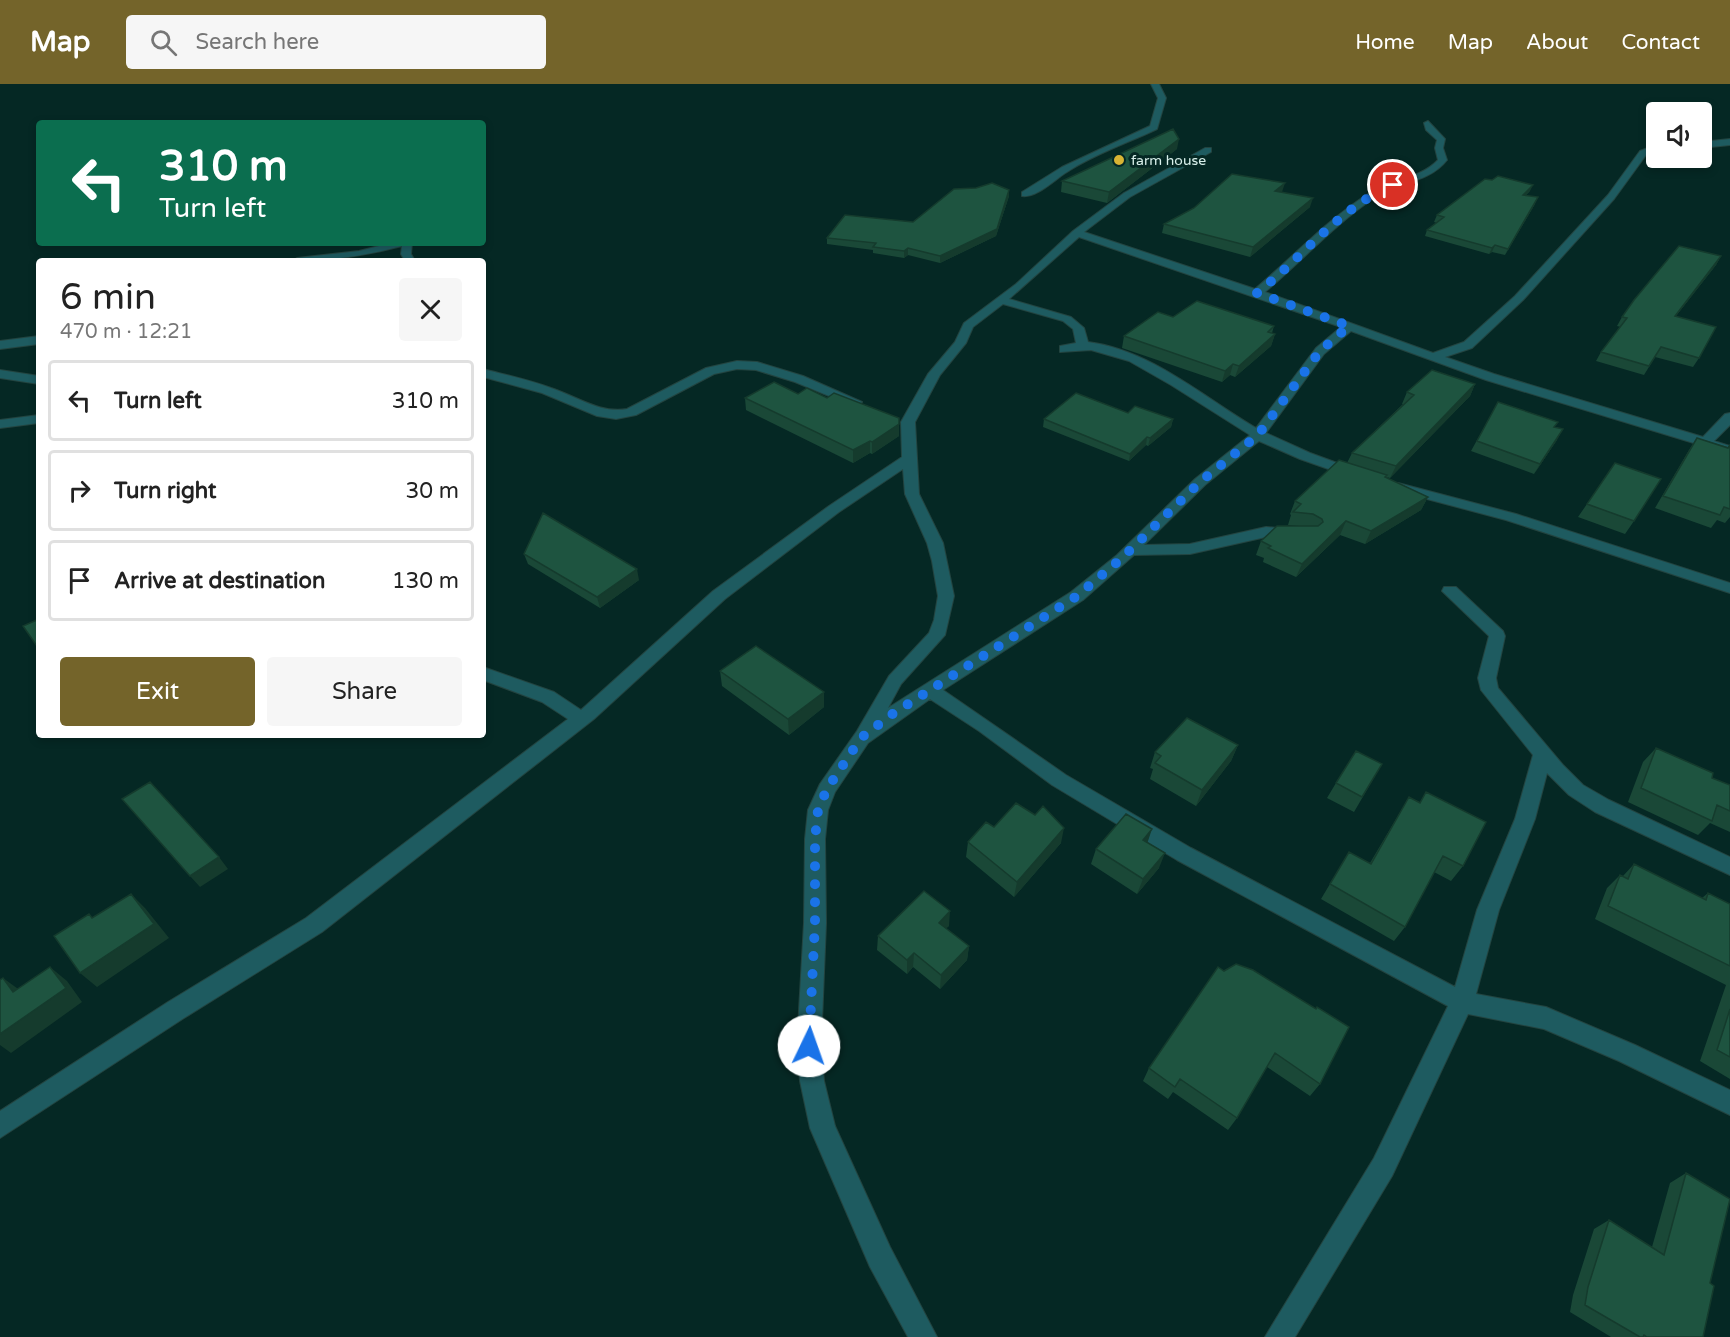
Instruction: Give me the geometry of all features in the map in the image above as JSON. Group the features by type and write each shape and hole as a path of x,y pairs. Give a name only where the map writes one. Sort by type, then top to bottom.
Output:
{"street":[{"path":"1025,194 1046,183 1065,169 1154,127 1162,98 1155,84"},
{"path":"1257,293 1282,273 1319,237 1367,199 1383,189 1437,168 1443,160 1439,148 1441,139 1429,128 1428,123"},
{"path":"1712,144 1730,142"},
{"path":"923,1337 880,1257 823,1128 812,1081 809,1046 815,923 815,839 818,810 827,789 895,681 938,635 946,596 936,543 912,494 903,420 934,374 960,343 969,326 1020,286 1077,233 1127,195 1208,150"},
{"path":"1432,357 1468,345 1519,298 1611,197 1646,150"},
{"path":"1077,233 1257,293 1432,357 1730,450"},
{"path":"324,258 359,254 392,246"},
{"path":"1001,300 1067,319 1078,328 1083,345"},
{"path":"861,738 930,690 1077,596 1131,549 1200,482 1258,435 1320,351 1349,326"},
{"path":"0,345 36,340"},
{"path":"1064,349 1083,345 1103,348 1136,361 1258,435 1303,457 1378,482 1511,517 1730,588"},
{"path":"486,374 546,390 602,413 616,415 631,412 710,371 743,365 757,366 867,406"},
{"path":"0,374 36,380"},
{"path":"1706,442 1730,417"},
{"path":"0,424 36,419"},
{"path":"0,1126 176,1010 314,925 581,719 719,595 834,509 909,459"},
{"path":"1131,549 1190,549 1266,532 1308,534"},
{"path":"1450,591 1495,631 1497,636 1487,684 1556,770 1576,790 1602,806 1730,866"},
{"path":"486,674 548,697 581,719"},
{"path":"930,690 986,726 1059,780 1184,854 1462,1002 1546,1018 1627,1053 1730,1103"},
{"path":"1280,1337 1383,1167 1462,1002 1488,910 1525,819 1543,754"}],"building":[{"path":"1173,129 1179,139 1109,192 1062,181"},
{"path":"1232,174 1285,183 1275,191 1313,198 1253,247 1164,224 1194,208"},
{"path":"1498,176 1533,185 1523,195 1538,197 1508,249 1495,245 1492,248 1427,230 1444,217 1437,215 1485,179 1492,180"},
{"path":"992,183 1009,190 997,229 940,256 908,248 904,251 873,247 876,243 827,238 845,215 913,222 954,189 976,188"},
{"path":"1679,246 1721,256 1675,316 1716,327 1699,358 1661,347 1649,366 1601,352 1627,318 1622,317 1634,300"},
{"path":"1197,301 1274,326 1268,332 1275,334 1239,366 1233,364 1225,371 1124,336 1158,312 1173,317"},
{"path":"1432,370 1475,384 1396,466 1352,453 1414,395 1407,392"},
{"path":"774,382 798,394 807,388 827,398 834,393 899,418 899,424 872,442 853,450 745,398"},
{"path":"1076,393 1128,413 1135,406 1173,419 1150,438 1147,437 1130,454 1044,419"},
{"path":"1498,402 1558,422 1554,427 1563,429 1540,464 1477,441"},
{"path":"1697,438 1728,448 1730,445 1730,509 1724,507 1720,515 1663,496"},
{"path":"1339,460 1387,475 1385,477 1428,497 1371,531 1346,521 1302,564 1268,548 1271,546 1261,541 1277,526 1318,526 1323,522 1313,514 1293,512 1301,504 1295,501"},
{"path":"1615,463 1661,479 1634,521 1587,504"},
{"path":"543,513 637,569 597,597 524,554"},
{"path":"36,620 36,645 23,626"},
{"path":"756,646 824,692 788,719 720,671"},
{"path":"1187,718 1238,745 1202,790 1155,763 1161,756 1155,752"},
{"path":"1656,748 1713,773 1712,778 1730,785 1730,811 1717,805 1712,821 1641,788"},
{"path":"1356,751 1382,764 1362,797 1336,783"},
{"path":"150,782 219,857 190,876 122,799"},
{"path":"1426,792 1486,822 1463,866 1443,856 1405,927 1330,884 1349,852 1371,864 1409,797 1420,803"},
{"path":"1016,803 1035,815 1043,806 1064,828 1017,882 968,842 986,822 994,827"},
{"path":"1126,814 1152,829 1143,840 1165,853 1143,879 1096,849"},
{"path":"1634,864 1706,900 1708,893 1730,904 1730,966 1608,906 1620,875 1628,879"},
{"path":"924,891 950,911 939,923 969,946 941,975 914,953 907,960 878,936"},
{"path":"131,894 154,924 80,973 54,936 89,914 92,918"},
{"path":"1236,964 1253,970 1349,1027 1320,1084 1275,1053 1237,1118 1180,1079 1175,1087 1149,1068 1218,967 1224,971"},
{"path":"50,967 66,988 0,1034 0,980 3,978 13,992"},
{"path":"1730,1009 1730,1057 1717,1050"},
{"path":"1686,1173 1730,1199 1710,1283 1714,1286 1703,1337 1647,1337 1644,1335 1640,1337 1585,1305 1588,1287 1609,1220 1664,1255"}],"place":[{"name":"farm house","path":"1119,160"}],"route":[{"path":"809,1046 815,923 815,839 818,810 827,789 861,738 891,715 1077,596 1122,558 1200,482 1258,435 1291,392 1305,368 1320,351 1349,326 1257,293 1336,223 1367,199 1393,185"}]}
